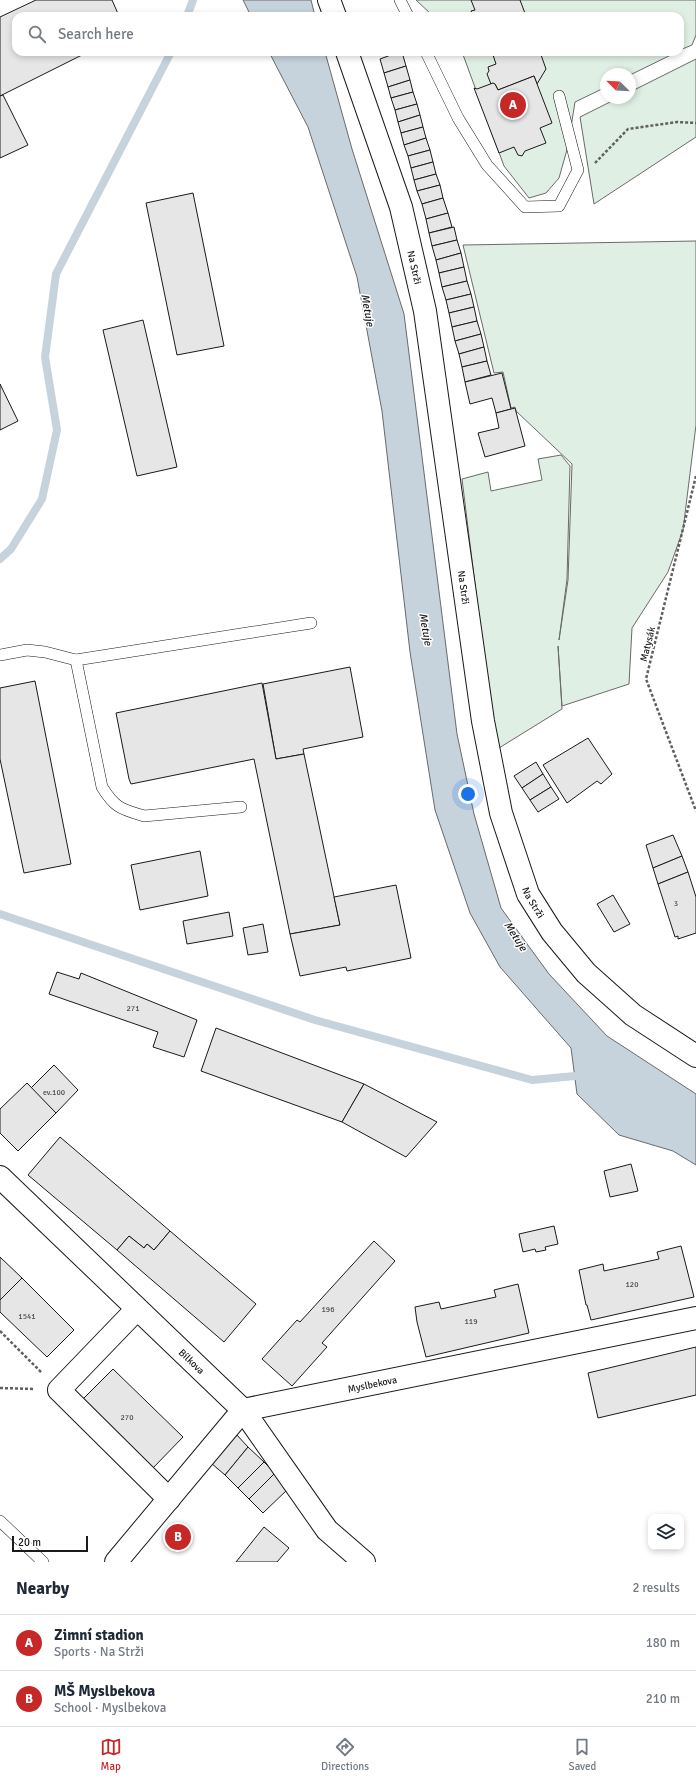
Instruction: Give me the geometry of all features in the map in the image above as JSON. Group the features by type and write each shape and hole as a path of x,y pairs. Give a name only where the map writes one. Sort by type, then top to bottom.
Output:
{"street":[{"path":"329,0 334,12"},
{"name":"Na Strži","path":"348,56 401,207 425,311 483,721 500,813 528,894 552,932 586,973 632,1015 696,1056"},
{"name":"Bílkova","path":"0,1177 243,1410 327,1530 364,1562"},
{"path":"137,1308 59,1390 169,1499"},
{"name":"Myslbekova","path":"243,1410 696,1318"},
{"path":"116,1562 243,1410"}],"lane":[{"path":"400,0 406,12"},
{"path":"428,56 458,118 486,166 526,207 559,206 578,170 559,96"},
{"path":"0,655 27,650 45,652 76,660 311,623"},
{"path":"76,660 102,787 111,801 130,812 144,816 241,808"},
{"path":"0,1521 44,1562"}],"path":[{"path":"597,162 628,130 676,122 696,123"},
{"name":"Matysák","path":"696,476 646,679 696,811"},
{"path":"0,1331 59,1390"},
{"path":"0,1388 59,1390"}],"green space":[{"path":"416,0 696,0 696,35 692,45 684,48 684,12 429,12"},
{"path":"463,56 669,56 636,72 636,68 600,68 600,90 575,102 568,146 559,178 546,193 529,198 504,166"},
{"path":"696,59 696,137 594,204 580,117 606,104 636,104 636,89"},
{"path":"696,241 696,425 683,530 668,572 632,628 629,684 562,706 558,646 562,709 499,748 494,738 462,479 488,472 491,491 542,480 538,459 561,455 570,466 567,579 559,640 568,580 572,464 516,411 515,407 511,408 503,372 494,373 463,245"}],"water":[{"path":"243,0 311,0 314,12 249,12"},
{"name":"Metuje","path":"271,56 326,56 352,149 404,314 457,734 474,814 501,908 549,974 607,1036 696,1094 696,1165 673,1151 619,1135 577,1094 571,1048 500,967 470,913 435,810 410,652 382,411 357,277 308,127"}],"building":[{"path":"36,0 112,0 117,12 12,12 12,56 80,56 0,96 0,17"},
{"path":"471,0 520,0 524,12 471,11 475,10"},
{"path":"388,56 403,56 406,66 384,73 380,59"},
{"path":"493,56 541,56 546,69 537,84 534,76 498,90 495,84 491,84 487,74 489,71 488,67 496,64"},
{"path":"406,66 410,80 388,87 384,73"},
{"path":"534,76 552,123 540,128 546,143 525,151 522,156 518,155 514,147 499,153 474,88 477,89 493,83 498,90"},
{"path":"410,80 413,92 391,98 388,87"},
{"path":"413,92 417,104 395,110 391,98"},
{"path":"3,95 28,145 0,158 0,96"},
{"path":"417,104 420,115 398,122 395,110"},
{"path":"420,115 423,127 401,133 398,122"},
{"path":"423,127 426,138 404,145 401,133"},
{"path":"426,138 430,150 408,156 404,145"},
{"path":"430,150 433,162 411,168 408,156"},
{"path":"433,162 436,174 414,180 411,168"},
{"path":"436,174 440,185 417,191 414,180"},
{"path":"440,185 443,198 422,204 417,191"},
{"path":"193,193 224,346 177,355 146,203"},
{"path":"443,198 448,213 426,219 422,204"},
{"path":"448,213 452,227 429,233 426,219"},
{"path":"454,227 457,240 432,246 429,233"},
{"path":"457,240 461,253 436,260 432,246"},
{"path":"461,253 464,267 439,273 436,260"},
{"path":"464,267 467,281 442,287 439,273"},
{"path":"467,281 471,294 446,300 442,287"},
{"path":"471,294 474,307 449,313 446,300"},
{"path":"474,307 477,321 452,327 449,313"},
{"path":"143,320 177,467 137,476 103,330"},
{"path":"477,321 481,334 455,341 452,327"},
{"path":"481,334 484,347 459,354 455,341"},
{"path":"484,347 487,361 462,367 459,354"},
{"path":"487,361 491,375 465,382 462,367"},
{"path":"502,373 511,409 496,413 492,398 470,404 465,382"},
{"path":"0,384 18,421 0,430"},
{"path":"515,408 525,446 485,457 478,433 499,428 496,413"},
{"path":"350,667 363,737 303,749 304,754 276,759 263,684"},
{"path":"35,681 71,864 24,873 0,759 0,688"},
{"path":"262,683 276,759 304,754 340,925 290,934 254,759 131,784 129,779 116,713"},
{"path":"588,738 612,774 601,784 597,781 567,803 543,765"},
{"path":"536,762 543,774 522,788 514,776"},
{"path":"543,774 551,787 530,800 522,788"},
{"path":"551,787 559,799 538,812 530,800"},
{"path":"673,835 682,856 653,868 646,845"},
{"path":"200,851 208,896 140,910 131,865"},
{"path":"682,856 688,872 658,884 653,868"},
{"path":"688,872 696,897 696,933 678,939 678,936 675,937 658,884"},
{"path":"396,885 411,958 347,971 346,967 300,976 290,934 340,925 334,897"},
{"path":"613,895 630,924 614,932 597,904"},
{"path":"229,912 233,936 187,944 183,921"},
{"path":"263,924 268,952 248,955 243,928"},
{"path":"57,972 79,979 81,973 197,1020 184,1057 153,1047 158,1032 49,994"},
{"path":"216,1028 364,1084 342,1122 201,1071"},
{"path":"54,1065 78,1090 56,1113 31,1088"},
{"path":"27,1083 56,1113 18,1151 0,1133 0,1109"},
{"path":"364,1084 437,1122 406,1157 342,1122"},
{"path":"60,1137 170,1231 154,1250 147,1244 144,1248 129,1236 117,1250 28,1175"},
{"path":"631,1164 638,1191 610,1197 604,1171"},
{"path":"554,1226 558,1244 545,1247 546,1250 536,1252 535,1249 523,1252 519,1234"},
{"path":"170,1231 256,1304 224,1342 117,1250 129,1236 144,1248 147,1244 154,1250"},
{"path":"374,1241 395,1261 322,1343 327,1347 292,1386 262,1359 297,1320 300,1322"},
{"path":"681,1246 694,1297 591,1320 586,1305 579,1270 603,1264 604,1271 659,1259 657,1252"},
{"path":"0,1257 22,1278 0,1300"},
{"path":"22,1278 74,1330 47,1357 0,1312 0,1300"},
{"path":"518,1284 529,1333 426,1357 417,1322 415,1307 439,1302 441,1309 496,1297 494,1290"},
{"path":"696,1347 696,1395 598,1418 588,1373"},
{"path":"113,1369 183,1437 152,1469 82,1400"},
{"path":"235,1433 248,1447 225,1475 211,1463"},
{"path":"248,1447 264,1462 238,1488 225,1475"},
{"path":"264,1462 275,1473 249,1499 238,1488"},
{"path":"275,1473 289,1488 263,1513 249,1499"},
{"path":"264,1527 289,1548 277,1562 236,1562"}],"waterway":[{"path":"188,12 193,0"},
{"path":"0,559 11,549 42,499 57,430 45,357 56,274 169,56"},
{"path":"0,914 315,1020 532,1080 586,1075"}],"place":[{"name":"Zimní stadion","path":"513,105"},
{"name":"MŠ Myslbekova","path":"178,1537"}]}
